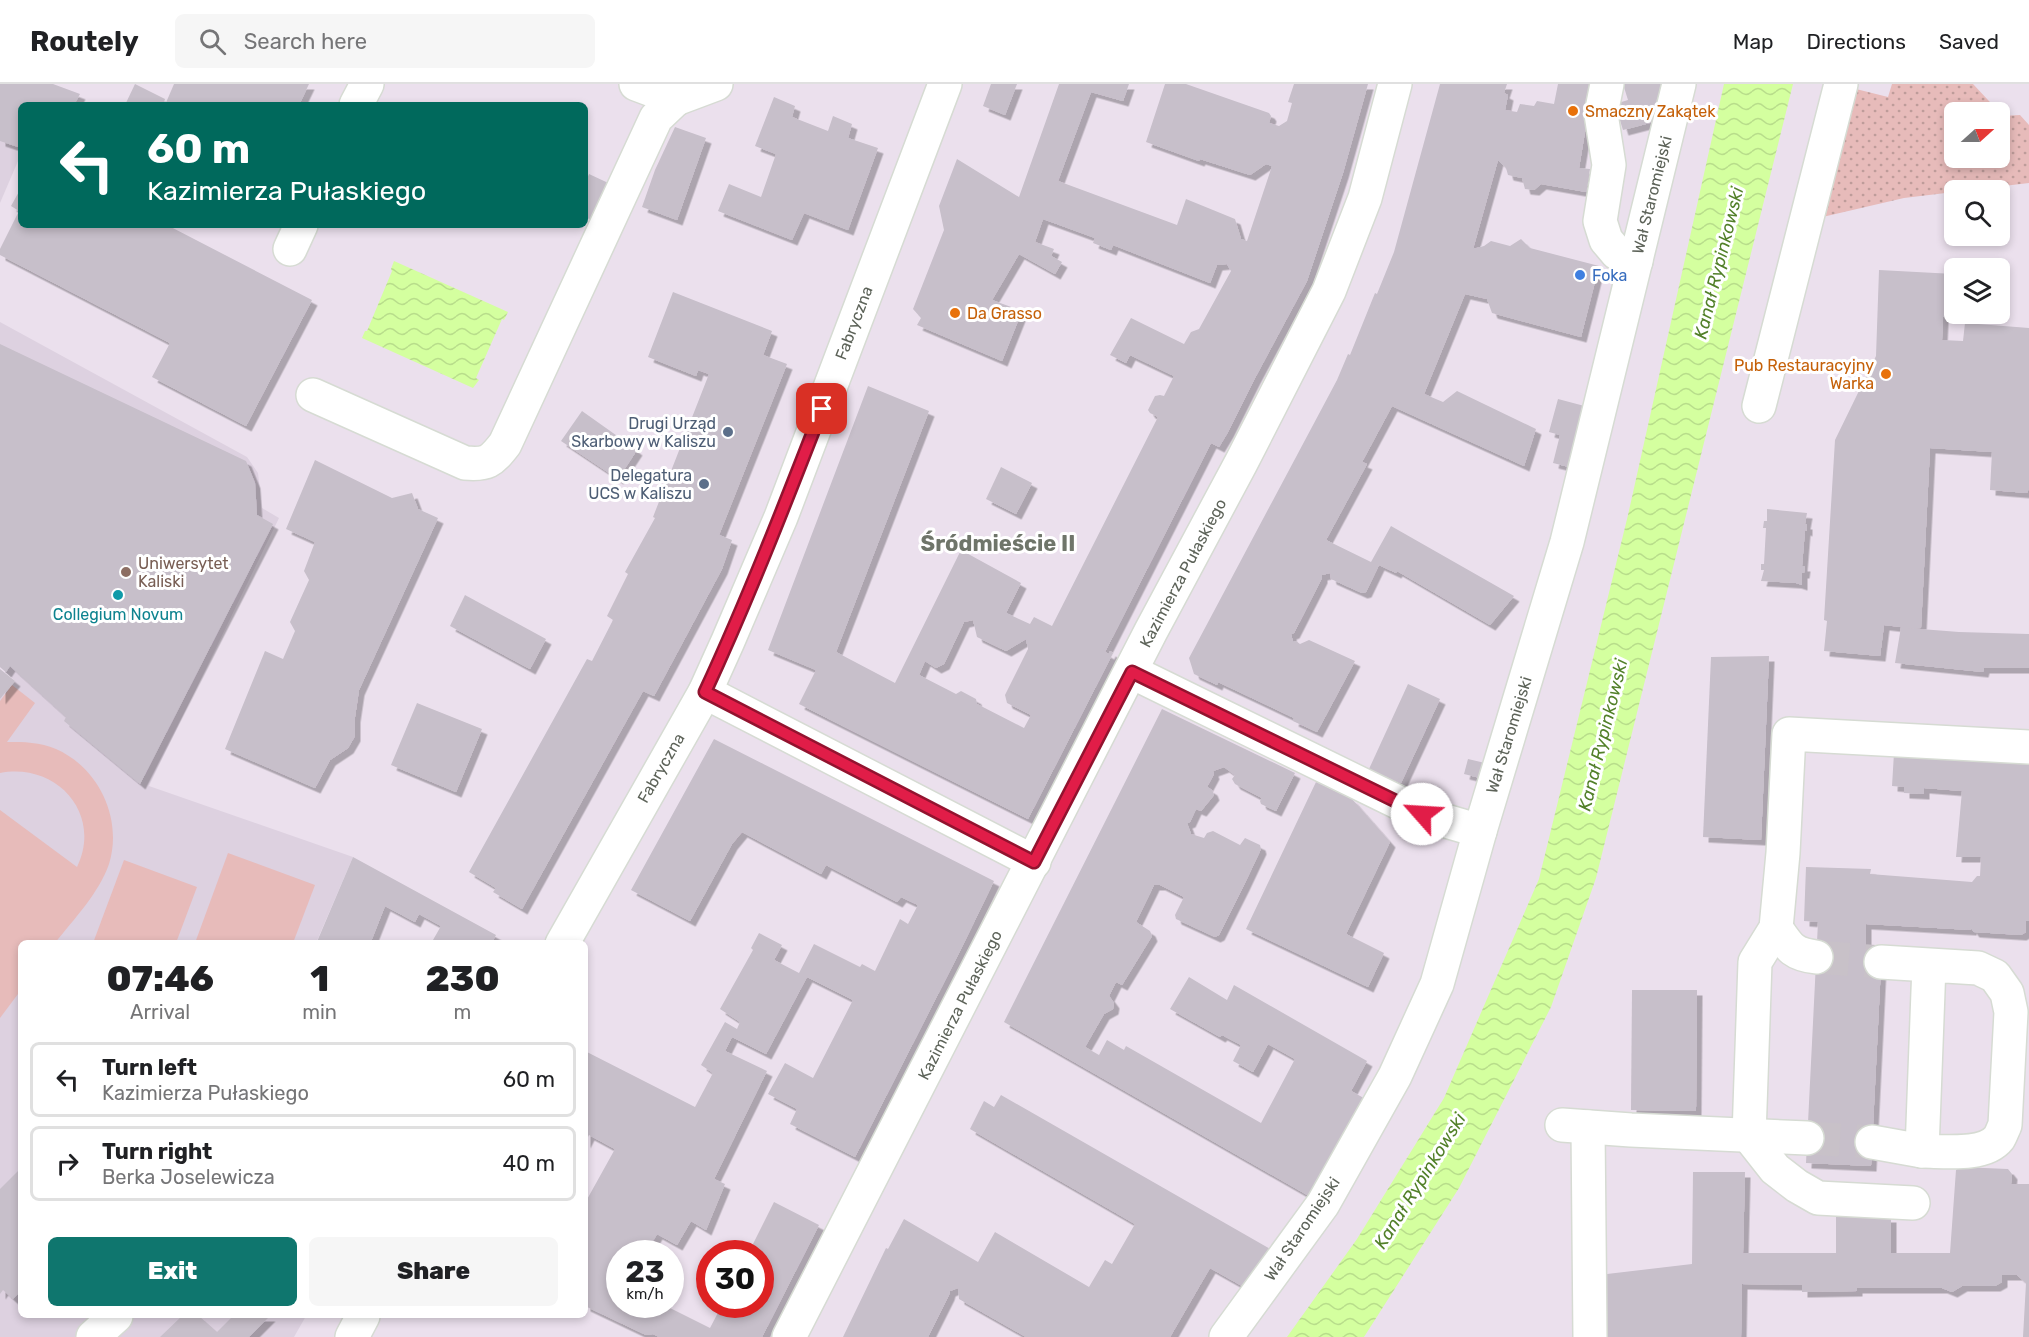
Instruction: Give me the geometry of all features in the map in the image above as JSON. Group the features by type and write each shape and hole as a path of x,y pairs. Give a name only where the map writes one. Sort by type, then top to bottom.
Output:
{"street":[{"path":"358,102 367,84"},
{"path":"636,84 676,99"},
{"path":"313,395 465,463 481,464 493,459 505,444 656,118 676,99 717,84"},
{"name":"Fabryczna","path":"564,940 705,692 728,641 781,517 945,84"},
{"name":"Kazimierza Pułaskiego","path":"789,1337 1329,291 1365,198 1395,84"},
{"path":"1607,84 1601,114 1609,165 1600,221 1606,240 1617,253 1636,261"},
{"name":"Wał Staromiejski","path":"1226,1337 1323,1204 1395,1076 1437,984 1480,831 1567,542 1679,84"},
{"path":"1759,406 1840,85"},
{"path":"1132,672 1422,814 1480,831"},
{"path":"705,692 1034,862"},
{"path":"1913,1203 1818,1198 1775,1169 1749,1136 1755,962 1776,928 1783,853 1789,734 2029,747"},
{"path":"1776,928 1788,946 1801,955 1816,957"},
{"path":"1872,1142 1922,1151 1968,1151 1987,1147 1999,1138 2005,1125 2011,1012 2007,993 1995,976 1978,968 1881,962"},
{"path":"1922,1151 1929,965"},
{"path":"1590,1337 1575,1126 1807,1138"},
{"path":"93,1337 115,1318"},
{"path":"352,1337 362,1318"}],"shaded area":[{"path":"1892,84 1973,84 1990,102 1944,102 1944,168 2010,168 2010,116 2020,115 2029,125 2029,183 2010,185 2010,180 1944,180 1944,193 1904,198 1814,219 1848,87 1888,97"},
{"path":"0,100 18,107 18,161 0,203"},
{"path":"0,322 247,457 258,473 262,508 279,518 149,786 353,857 317,940 18,940 18,1318 305,1318 294,1337 0,1337 0,699 15,681 0,667"},
{"path":"12,685 35,703 7,742 32,743 56,749 84,769 104,797 110,813 113,847 105,875 57,940 18,940 18,994 0,1018 0,810 77,867 83,847 84,828 79,811 69,796 56,784 39,775 20,772 0,773 0,701"},
{"path":"228,853 315,885 294,940 196,940"},
{"path":"124,860 197,887 177,940 94,940"}],"water":[{"name":"Kanał Rypinkowski","path":"1724,84 1793,84 1596,878 1551,1007 1459,1188 1364,1337 1287,1337 1357,1239 1444,1098 1539,879 1628,515"},
{"path":"394,261 508,312 504,320 502,319 476,378 479,380 473,388 362,338 392,271"}],"building":[{"path":"0,84 53,84 80,94 76,102 18,102 18,147 0,141"},
{"path":"135,84 165,99 164,102 126,102"},
{"path":"174,84 309,84 300,102 166,102"},
{"path":"991,84 1017,84 1005,115 983,106"},
{"path":"1059,84 1129,84 1123,101 1091,92 1058,181 1177,225 1186,199 1235,219 1241,239 1247,241 1272,166 1266,164 1250,175 1200,159 1199,161 1146,142 1165,84 1186,84 1269,113 1271,116 1269,123 1279,126 1287,121 1292,103 1288,102 1294,84 1368,84 1343,173 1307,281 1228,432 1219,447 1211,443 1105,652 1113,653 1028,819 799,704 816,670 768,650 868,386 929,411 836,652 895,683 961,550 1021,583 1006,613 1030,624 1034,617 1052,626 1158,417 1148,410 1155,396 1164,396 1174,376 1130,355 1126,363 1110,355 1131,318 1184,344 1191,332 1199,329 1231,271 1227,264 1217,265 1210,283 1113,245 1111,250 1093,243 1095,238 1043,219 1035,242 1054,249 1051,256 1062,262 1055,274 1019,254 992,300 1022,311 1002,361 917,325 921,318 913,309 944,230 939,206 957,159 1019,197","holes":["973,620 977,637 1006,651 1026,639 1028,649 1005,695 1007,703 1031,715 1024,728 977,704 976,699 961,691 956,694 919,675 925,661 936,668 944,664 964,622"]},
{"path":"1440,84 1507,84 1504,93 1508,95 1505,110 1517,112 1520,104 1534,106 1537,101 1554,104 1558,84 1593,84 1579,168 1590,169 1586,192 1541,184 1534,190 1525,189 1522,178 1508,175 1506,168 1498,160 1473,249 1491,241 1510,246 1521,239 1530,248 1599,266 1581,337 1492,313 1487,299 1465,294 1424,394 1443,402 1457,391 1536,429 1524,466 1392,406 1362,462 1367,464 1326,540 1371,562 1391,526 1514,596 1490,625 1397,571 1396,573 1379,565 1366,592 1362,593 1331,579 1330,573 1322,575 1294,633 1291,634 1293,642 1300,644 1309,640 1355,661 1317,732 1293,721 1294,718 1218,682 1217,685 1194,674 1189,658 1337,380 1348,354 1350,355 1375,293 1377,294 1394,252"},
{"path":"1623,84 1673,84 1665,119 1623,130 1615,104 1628,100"},
{"path":"774,97 795,106 792,117 828,131 833,116 852,124 848,138 878,148 848,230 804,213 792,240 718,211 729,184 761,197 776,154 755,146"},
{"path":"675,127 706,138 677,220 642,207 655,170"},
{"path":"589,174 619,188 602,225 588,218"},
{"path":"18,193 18,210 11,206"},
{"path":"18,213 18,228 173,228 312,300 246,426 152,377 170,343 0,255 0,249"},
{"path":"1879,270 1944,273 1942,340 1963,341 1965,324 2029,328 2029,488 2027,493 1990,490 1992,452 1930,448 1921,628 1908,628 2029,634 2029,668 1984,668 1983,672 1895,663 1901,627 1884,625 1880,656 1824,651 1835,440 1876,356"},
{"path":"673,292 772,331 763,355 787,364 719,535 732,540 722,569 654,696 643,691 522,909 493,892 496,888 469,872 587,659 592,661 613,620 607,616 628,574 625,572 655,518 653,517 709,374 698,370 696,376 648,357"},
{"name":"Uniwersytet Kaliski","path":"0,344 246,461 255,483 257,515 273,524 140,784 64,721 66,717 10,666 6,672 0,667"},
{"path":"1558,399 1592,408 1577,469 1553,463 1560,435 1549,432"},
{"path":"582,411 637,450 618,479 561,441"},
{"path":"315,460 392,498 412,493 418,509 438,518 359,690 355,736 348,748 330,760 315,788 225,749 265,651 283,659 295,631 290,622 309,580 304,571 315,542 286,529"},
{"path":"1001,467 1032,483 1016,514 986,499"},
{"path":"1767,509 1807,513 1802,585 1761,581 1764,570 1761,570 1761,564 1764,564 1766,528 1763,528 1764,521 1767,521"},
{"path":"465,595 546,639 530,669 450,626"},
{"path":"1769,656 1761,840 1703,837 1711,657"},
{"path":"0,669 15,681 0,699"},
{"path":"1408,684 1440,699 1401,783 1369,769"},
{"path":"417,703 482,729 456,792 391,765"},
{"path":"1162,709 1295,773 1276,811 1261,804 1262,798 1235,784 1232,779 1235,775 1224,767 1213,771 1214,774 1207,787 1214,795 1201,811 1196,809 1190,822 1187,823 1191,834 1204,838 1207,833 1213,831 1240,845 1245,838 1260,845 1261,849 1219,935 1215,937 1176,919 1175,915 1184,897 1160,885 1154,885 1136,922 1150,931 1152,936 1122,985 1116,982 1109,996 1114,1003 1113,1009 1104,1014 1085,1047 1099,1055 1107,1040 1124,1050 1126,1046 1261,1123 1295,1059 1268,1044 1253,1072 1233,1061 1241,1045 1222,1035 1220,1037 1170,1009 1189,977 1227,1000 1234,985 1367,1061 1351,1091 1371,1102 1316,1200 1004,1022"},
{"path":"714,739 994,881 855,1157 790,1124 797,1109 768,1094 785,1063 813,1078 853,1000 807,977 766,1054 732,1037 725,1051 767,1071 714,1179 725,1184 706,1230 691,1221 680,1240 668,1240 657,1234 654,1240 606,1240 606,1316 588,1307 588,1198 615,1149 589,1135 588,1137 588,1053 695,1107 713,1073 701,1065 725,1022 737,1029 740,1022 720,1009 753,950 751,948 759,933 782,945 774,960 799,973 814,944 860,967 862,964 875,971 900,919 908,924 918,905 901,897 897,902 826,865 821,874 742,832 732,844 690,921 631,890"},
{"path":"1894,753 2029,762 2029,921 2026,921 2026,932 2021,935 1974,932 1971,928 1971,930 1866,924 1866,945 1882,946 1871,1166 1806,1163 1818,922 1804,921 1806,867 1871,869 1870,874 1972,882 1980,876 1981,857 1956,857 1962,791 1924,788 1924,794 1904,793 1904,787 1892,786"},
{"path":"1468,759 1485,763 1480,778 1464,774"},
{"path":"1316,782 1352,799 1390,842 1346,934 1384,953 1368,987 1246,929"},
{"path":"353,857 496,935 493,940 433,940 441,926 419,914 415,922 385,906 372,940 318,940"},
{"path":"1632,990 1697,990 1696,1111 1631,1110"},
{"path":"1001,1095 1272,1250 1242,1286 1210,1268 1170,1337 1026,1337 959,1299 958,1288 950,1291 928,1337 843,1337 886,1248 888,1249 904,1219 978,1262 995,1232 1089,1287 1105,1260 1112,1264 1135,1224 970,1129 984,1101 994,1107"},
{"path":"1960,1167 2008,1169 2012,1174 2011,1184 2029,1184 2029,1337 2023,1337 2026,1283 2017,1275 2002,1275 2002,1282 1995,1286 1962,1286 1952,1292 1942,1288 1857,1288 1857,1291 1802,1292 1802,1285 1742,1284 1741,1337 1607,1337 1607,1274 1692,1264 1693,1172 1745,1172 1743,1253 1836,1253 1836,1217 1891,1217 1891,1253 1950,1253 1956,1170"},
{"path":"18,1171 18,1294 13,1299 3,1290 0,1294 0,1189"},
{"path":"774,1202 819,1225 774,1313 774,1240 755,1240"},
{"path":"684,1315 710,1328 715,1318 772,1318 762,1337 646,1335 610,1318 684,1318"},
{"path":"180,1318 201,1318 217,1332 231,1318 268,1318 249,1337 160,1337"}],"tunnel":[{"path":"1816,957 1881,962"},
{"path":"1807,1138 1872,1142"}],"place":[{"name":"Smaczny Zakątek","path":"1573,111"},
{"name":"Foka","path":"1580,275"},
{"name":"Da Grasso","path":"955,313"},
{"name":"Pub Restauracyjny Warka","path":"1886,374"},
{"name":"Drugi Urząd Skarbowy w Kaliszu","path":"728,432"},
{"name":"Delegatura UCS w Kaliszu","path":"704,484"},
{"name":"Uniwersytet Kaliski","path":"126,572"},
{"name":"Collegium Novum","path":"118,595"}],"district":[{"name":"Śródmieście II","path":"998,543"}],"route":[{"path":"822,409 781,517 705,692 1034,862 1132,672 1422,814"}]}
